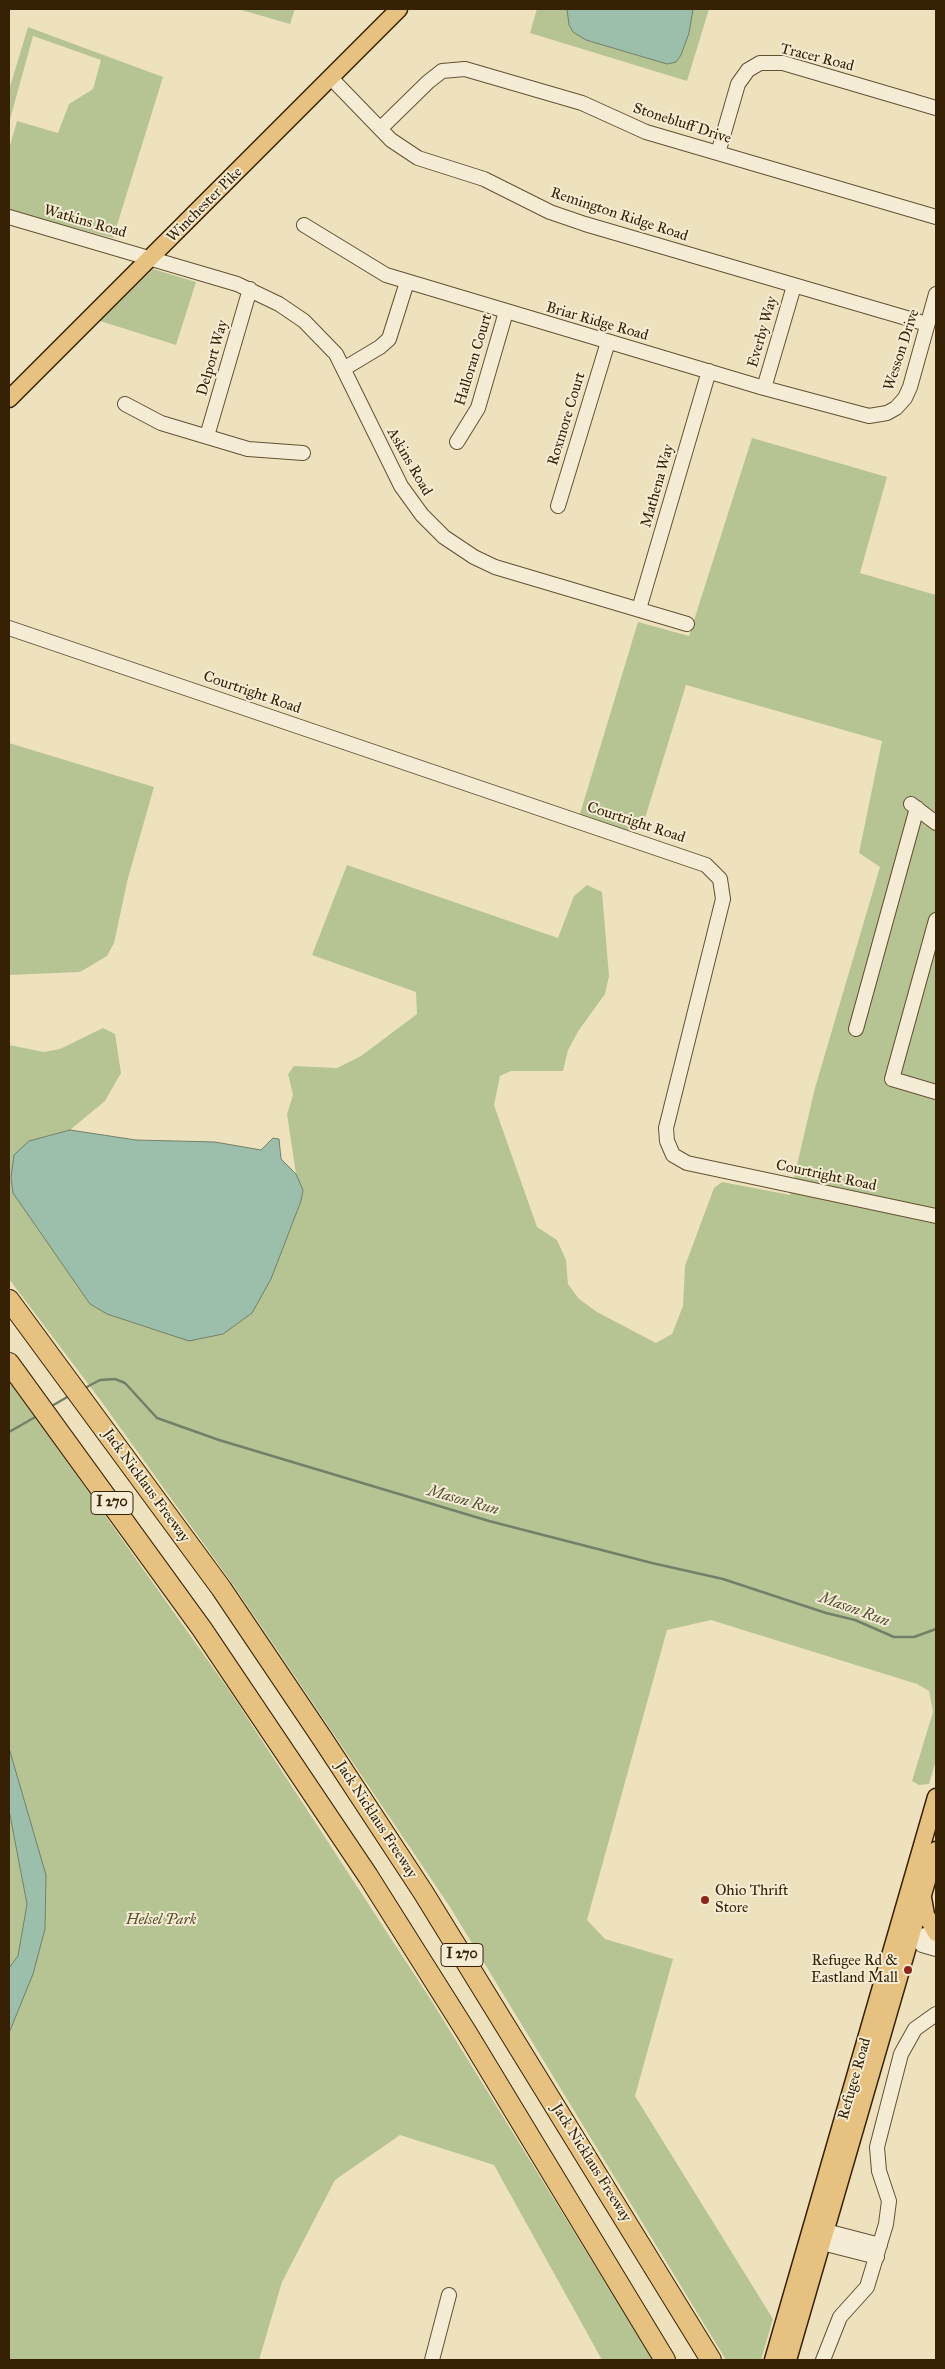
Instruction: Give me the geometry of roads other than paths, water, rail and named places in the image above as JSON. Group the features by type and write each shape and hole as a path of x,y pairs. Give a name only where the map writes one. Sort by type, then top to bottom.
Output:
{"highway":[{"name":"Jack Nicklaus Freeway","path":"9,1300 90,1407 221,1588 423,1892 711,2360"},
{"name":"I 270","path":"9,1363 202,1629 362,1868 467,2033 665,2360"}],"main road":[{"name":"Winchester Pike","path":"9,399 399,9"},
{"name":"Refugee Road","path":"788,2360 908,1935 936,1797"},
{"name":"Refugee Road","path":"773,2360 908,1935 923,1896 936,1850"},
{"path":"923,1896 926,1915 936,1933"}],"street":[{"name":"Tracer Road","path":"718,153 738,84 748,70 760,63 783,63 936,108"},
{"name":"Stonebluff Drive","path":"380,128 442,71 465,69 582,103 646,132 936,217"},
{"name":"Remington Ridge Road","path":"332,78 391,140 418,158 484,179 550,212 794,286 928,324"},
{"name":"Watkins Road","path":"9,217 151,258"},
{"name":"Briar Ridge Road","path":"304,225 374,269 407,282 764,388 869,416 892,410"},
{"name":"Askins Road","path":"151,258 250,289 279,304 304,321 327,342 344,368 401,486 422,515 444,537 474,557 495,567 687,624"},
{"path":"344,368 380,347 389,339 407,282"},
{"name":"Everby Way","path":"764,388 794,286"},
{"name":"Delport Way","path":"207,436 250,289"},
{"name":"Wesson Drive","path":"892,410 908,392 936,294"},
{"name":"Halloran Court","path":"457,442 478,408 506,312"},
{"name":"Roxmore Court","path":"558,506 608,342"},
{"name":"Mathena Way","path":"639,609 708,371"},
{"path":"125,404 150,419 248,449 303,453"},
{"name":"Courtright Road","path":"9,628 680,855 710,867 720,879 723,899 666,1128 666,1141 673,1155 687,1164 936,1216"},
{"path":"856,1029 914,806 936,823"},
{"path":"936,920 892,1079 936,1092"},
{"path":"908,1935 925,1934 936,1937"},
{"path":"908,1935 922,1945 936,1949"},
{"path":"823,2360 840,2317 867,2287 879,2251 889,2204 877,2163 879,2136 905,2044 918,2026 936,2014"},
{"path":"824,2236 879,2251"},
{"path":"432,2360 449,2295"}],"waterway":[{"name":"Mason Run","path":"83,1389 100,1380 115,1379 125,1383 157,1418 219,1440 489,1521 652,1563 723,1579 826,1613 855,1620 894,1637 914,1637 936,1629"},
{"name":"Mason Run","path":"50,1407 69,1396"},
{"name":"Mason Run","path":"9,1432 37,1416"}],"place":[{"name":"Ohio Thrift Store","path":"705,1900"},
{"name":"Refugee Rd & Eastland Mall","path":"908,1970"}],"park label":[{"name":"Helsel Park","path":"161,1920"}]}
